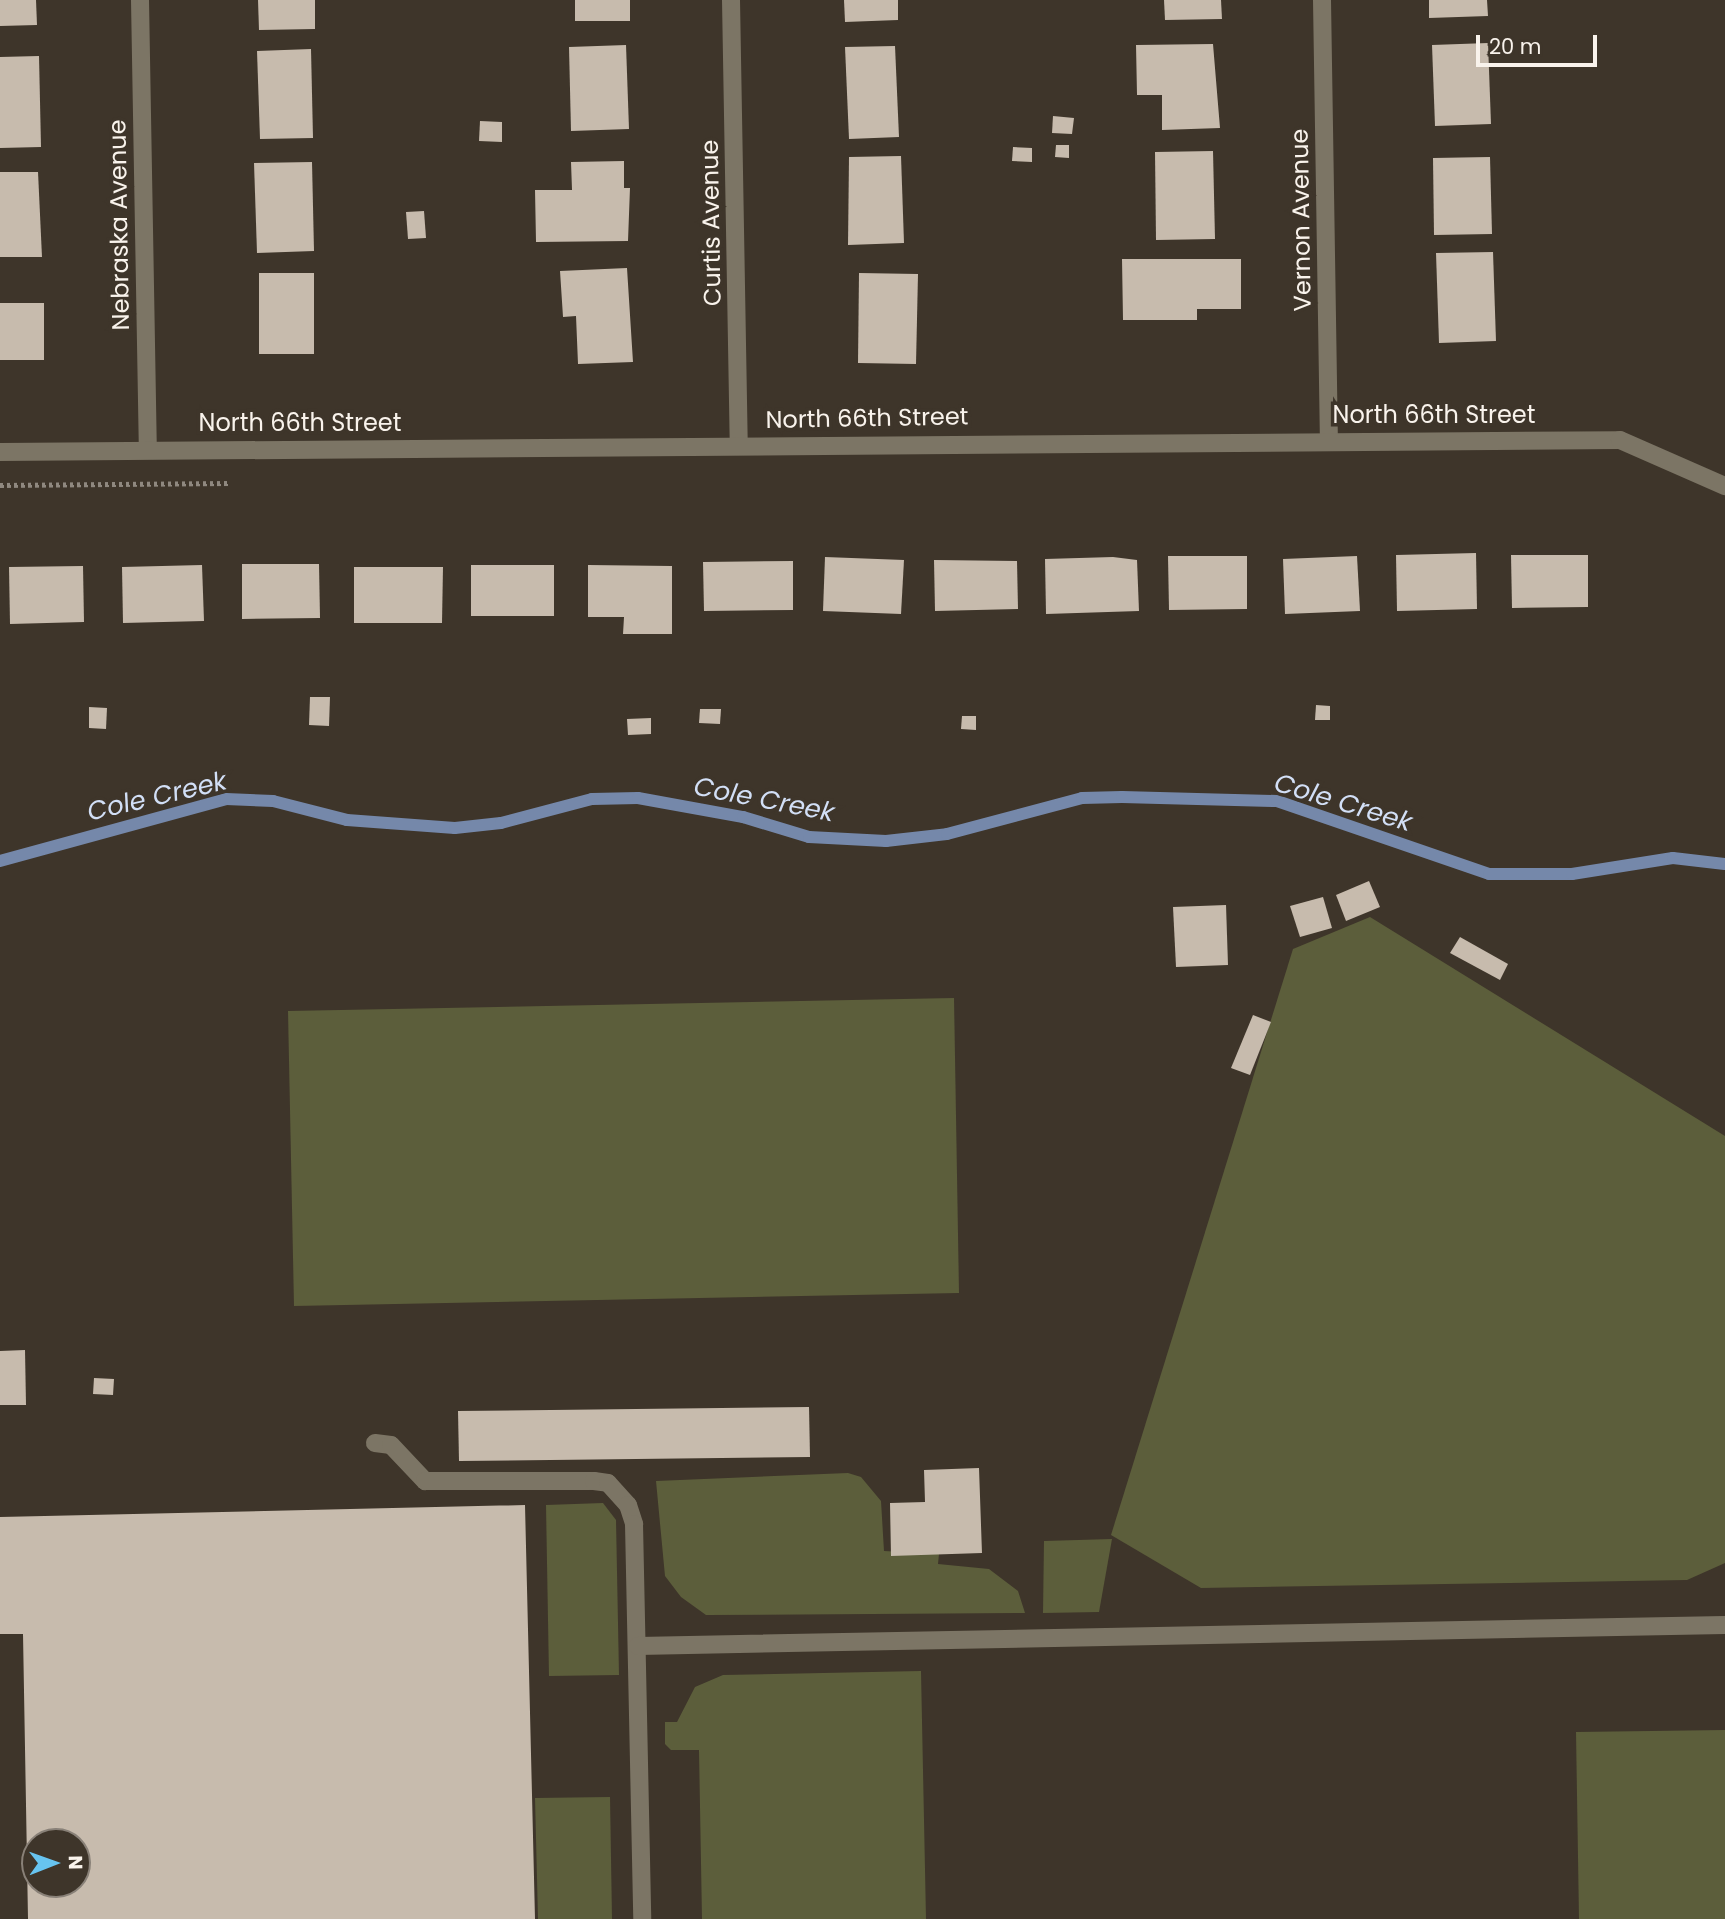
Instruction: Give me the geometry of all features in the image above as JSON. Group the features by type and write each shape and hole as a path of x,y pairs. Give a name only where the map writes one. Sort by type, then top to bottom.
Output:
{"street":[{"name":"Nebraska Avenue","path":"140,0 148,449"},
{"name":"Curtis Avenue","path":"731,0 739,444"},
{"name":"Vernon Avenue","path":"1322,0 1329,439"},
{"name":"North 66th Street","path":"0,452 1329,439 1620,440 1725,486"},
{"path":"375,1443 391,1445 425,1481 444,1485 608,1483 628,1505 634,1524 642,1919"},
{"path":"638,1646 1725,1625"}],"path":[{"path":"0,485 124,484"}],"green space":[{"path":"1370,917 1725,1136 1725,1563 1687,1580 1201,1588 1111,1535 1293,949"},
{"path":"954,998 959,1293 294,1306 288,1011"},
{"path":"848,1473 861,1477 881,1501 884,1551 939,1554 938,1564 989,1569 1018,1591 1025,1613 706,1615 681,1597 665,1576 656,1481"},
{"path":"603,1503 616,1520 619,1675 549,1676 546,1505"},
{"path":"1112,1539 1099,1612 1043,1613 1044,1541"},
{"path":"921,1671 926,1919 702,1919 699,1750 671,1750 665,1744 665,1722 677,1722 695,1687 723,1675"},
{"path":"1725,1730 1725,1919 1579,1919 1576,1732"},
{"path":"610,1797 612,1919 538,1919 535,1798"}],"building":[{"path":"0,0 36,0 37,25 0,26"},
{"path":"258,0 315,0 315,29 259,30"},
{"path":"575,0 630,0 630,21 575,21"},
{"path":"844,0 898,0 898,20 845,22"},
{"path":"1164,0 1221,0 1222,19 1165,20"},
{"path":"1429,0 1487,0 1488,16 1429,18"},
{"path":"1488,43 1491,124 1435,126 1432,45"},
{"path":"1213,44 1220,128 1162,130 1162,95 1137,95 1136,45"},
{"path":"626,45 629,129 571,131 569,47"},
{"path":"895,46 899,137 849,139 845,47"},
{"path":"311,49 313,138 260,139 257,51"},
{"path":"39,56 41,147 0,148 0,57"},
{"path":"1053,116 1074,118 1072,134 1052,133"},
{"path":"480,121 502,122 502,142 479,141"},
{"path":"1056,145 1069,145 1069,158 1055,157"},
{"path":"1013,147 1032,148 1032,162 1012,161"},
{"path":"1213,151 1215,239 1156,240 1155,152"},
{"path":"901,156 904,243 848,245 849,157"},
{"path":"1490,157 1492,234 1434,235 1433,158"},
{"path":"624,161 624,188 630,188 628,241 536,242 535,190 572,190 571,162"},
{"path":"312,162 314,251 257,253 254,163"},
{"path":"0,172 38,172 42,257 0,257"},
{"path":"424,211 426,238 408,239 406,212"},
{"path":"1493,252 1496,341 1439,343 1436,253"},
{"path":"1122,259 1241,259 1241,309 1197,309 1197,320 1123,320"},
{"path":"627,268 633,362 578,364 576,316 563,317 560,271"},
{"path":"259,273 314,273 314,354 259,354"},
{"path":"859,273 918,274 916,364 858,363"},
{"path":"0,303 44,303 44,360 0,360"},
{"path":"1476,553 1477,609 1397,611 1396,555"},
{"path":"1511,555 1588,555 1588,607 1512,608"},
{"path":"1168,556 1247,556 1247,609 1169,610"},
{"path":"1357,556 1360,611 1285,614 1283,559"},
{"path":"825,557 904,560 901,614 823,611"},
{"path":"1113,557 1137,560 1139,611 1046,614 1045,559"},
{"path":"934,560 1017,561 1018,609 935,611"},
{"path":"793,561 793,610 704,611 703,562"},
{"path":"242,564 319,564 320,618 242,619"},
{"path":"202,565 204,621 123,623 122,567"},
{"path":"471,565 554,565 554,616 471,616"},
{"path":"588,565 672,566 672,634 623,634 624,617 588,617"},
{"path":"83,566 84,622 10,624 9,567"},
{"path":"354,567 443,567 442,623 354,623"},
{"path":"310,697 330,697 329,726 309,725"},
{"path":"1316,705 1330,706 1330,720 1315,720"},
{"path":"89,707 107,708 106,729 89,728"},
{"path":"700,709 721,709 720,724 699,723"},
{"path":"962,716 976,716 976,730 961,729"},
{"path":"651,718 651,734 628,735 627,719"},
{"path":"1369,881 1380,907 1346,921 1336,895"},
{"path":"1323,897 1332,928 1300,937 1290,906"},
{"path":"1226,905 1228,965 1176,967 1173,907"},
{"path":"1460,937 1508,964 1500,980 1450,953"},
{"path":"1253,1015 1271,1022 1250,1075 1231,1068"},
{"path":"25,1350 26,1405 0,1405 0,1351"},
{"path":"94,1378 114,1379 113,1395 93,1394"},
{"path":"809,1407 810,1457 459,1461 458,1411"},
{"path":"979,1468 982,1553 891,1556 890,1503 925,1502 924,1470"},
{"path":"525,1505 535,1919 28,1919 28,1898 91,1898 91,1828 26,1828 23,1634 0,1634 0,1517"}],"waterway":[{"name":"Cole Creek","path":"0,861 226,799 273,801 347,820 455,828 501,823 592,799 638,798 743,817 809,837 886,841 947,834 1082,798 1122,797 1277,801 1489,874 1572,874 1673,858 1725,864"}]}
